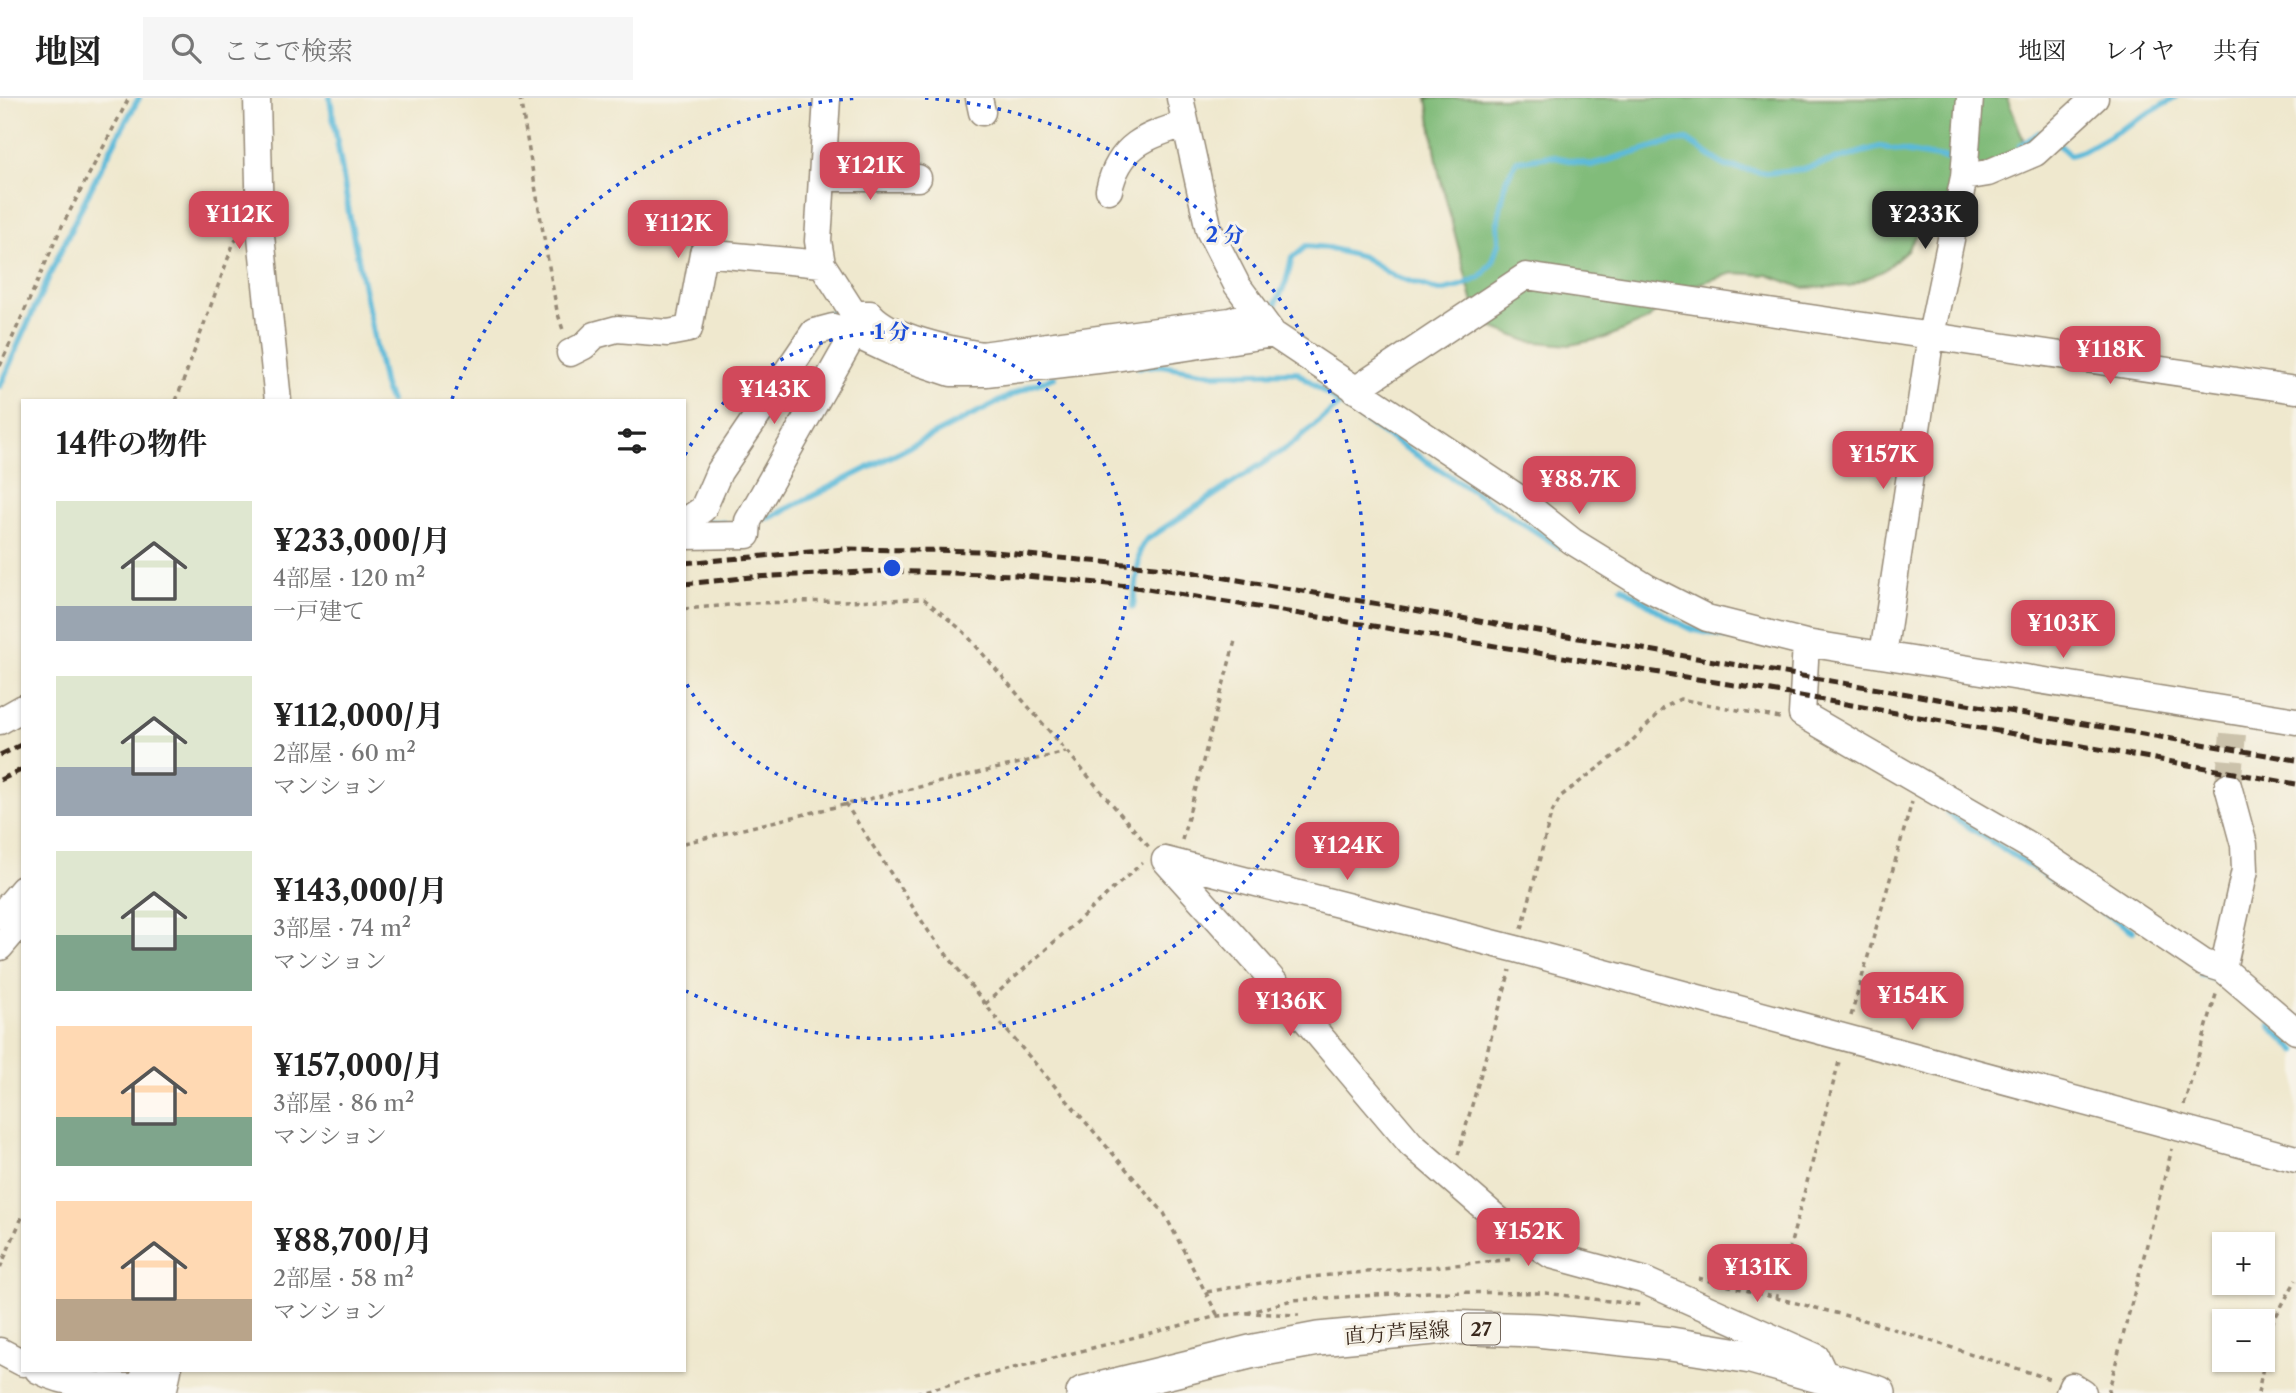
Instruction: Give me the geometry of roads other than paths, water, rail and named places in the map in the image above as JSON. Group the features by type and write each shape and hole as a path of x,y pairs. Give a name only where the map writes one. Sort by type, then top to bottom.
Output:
{"main road":[{"name":"直方芦屋線","path":"1083,1393 1254,1350 1318,1339 1445,1327 1537,1331 1671,1344 1751,1357 1879,1393"}],"street":[{"path":"257,98 260,216 278,399"},
{"path":"827,98 818,241 822,264 854,324"},
{"path":"1180,98 1209,230 1237,285 1273,334 1517,496 1572,541 1648,588 1707,618 1806,643 1883,654 2234,723 2296,721"},
{"path":"1883,654 1931,335 1964,177 1970,98"},
{"path":"1964,177 1988,173 2035,153 2095,98"},
{"path":"1109,190 1112,177 1134,144 1156,133 1185,124"},
{"path":"822,178 918,178"},
{"path":"570,353 584,346 595,335 617,329 667,333 689,328 703,253 822,264"},
{"path":"1355,390 1525,276 2296,390"},
{"path":"1064,354 1230,321 1256,312"},
{"path":"686,521 702,509 719,472 814,332 854,324 870,314 878,324 942,349 982,355 1064,354 1273,334"},
{"path":"686,536 747,535 748,521 854,324"},
{"path":"1806,643 1802,714 2035,849 2204,964 2223,969 2296,1031"},
{"path":"0,721 21,709"},
{"path":"2223,969 2245,870 2244,845 2228,786"},
{"path":"1825,1377 1816,1357 1643,1280 1551,1255 1501,1222 1411,1144 1165,858 1516,949 2296,1159"},
{"path":"0,916 21,891"},
{"path":"0,947 21,922"},
{"path":"0,1351 21,1362"},
{"path":"52,1380 139,1387 146,1372"},
{"path":"163,1393 168,1372"}],"waterway":[{"path":"0,386 83,204 139,98"},
{"path":"330,98 350,219 384,386 389,399"},
{"path":"2056,142 2070,155 2083,151 2175,98"},
{"path":"2020,146 2039,133"},
{"path":"1266,313 1274,307 1286,282 1292,258 1306,246 1328,248 1363,257 1394,276 1440,291 1461,286 1480,277 1493,261 1499,243 1498,219 1506,180 1517,161 1550,156 1591,165 1687,140 1725,166 1766,173 1803,169 1880,147 1961,161"},
{"path":"814,322 828,314 845,316"},
{"path":"1139,367 1161,365 1214,374 1296,372 1384,434 1560,547"},
{"path":"759,519 771,517 1028,387 1055,377"},
{"path":"1133,607 1140,550 1146,540 1292,444 1341,403"},
{"path":"688,506 700,485"},
{"path":"700,521 724,523"},
{"path":"1622,587 1691,629 1745,641"},
{"path":"1947,813 2133,931"},
{"path":"2201,974 2224,983"},
{"path":"2270,1026 2296,1051"}],"tunnel":[{"path":"2228,786 2233,734"}],"railway":[{"path":"686,563 844,549 984,551 1167,568 2296,760"},
{"path":"686,584 752,577 885,571 1016,575 1129,586 1795,695 2296,784"},
{"path":"0,755 21,745"},
{"path":"0,780 21,770"}]}
